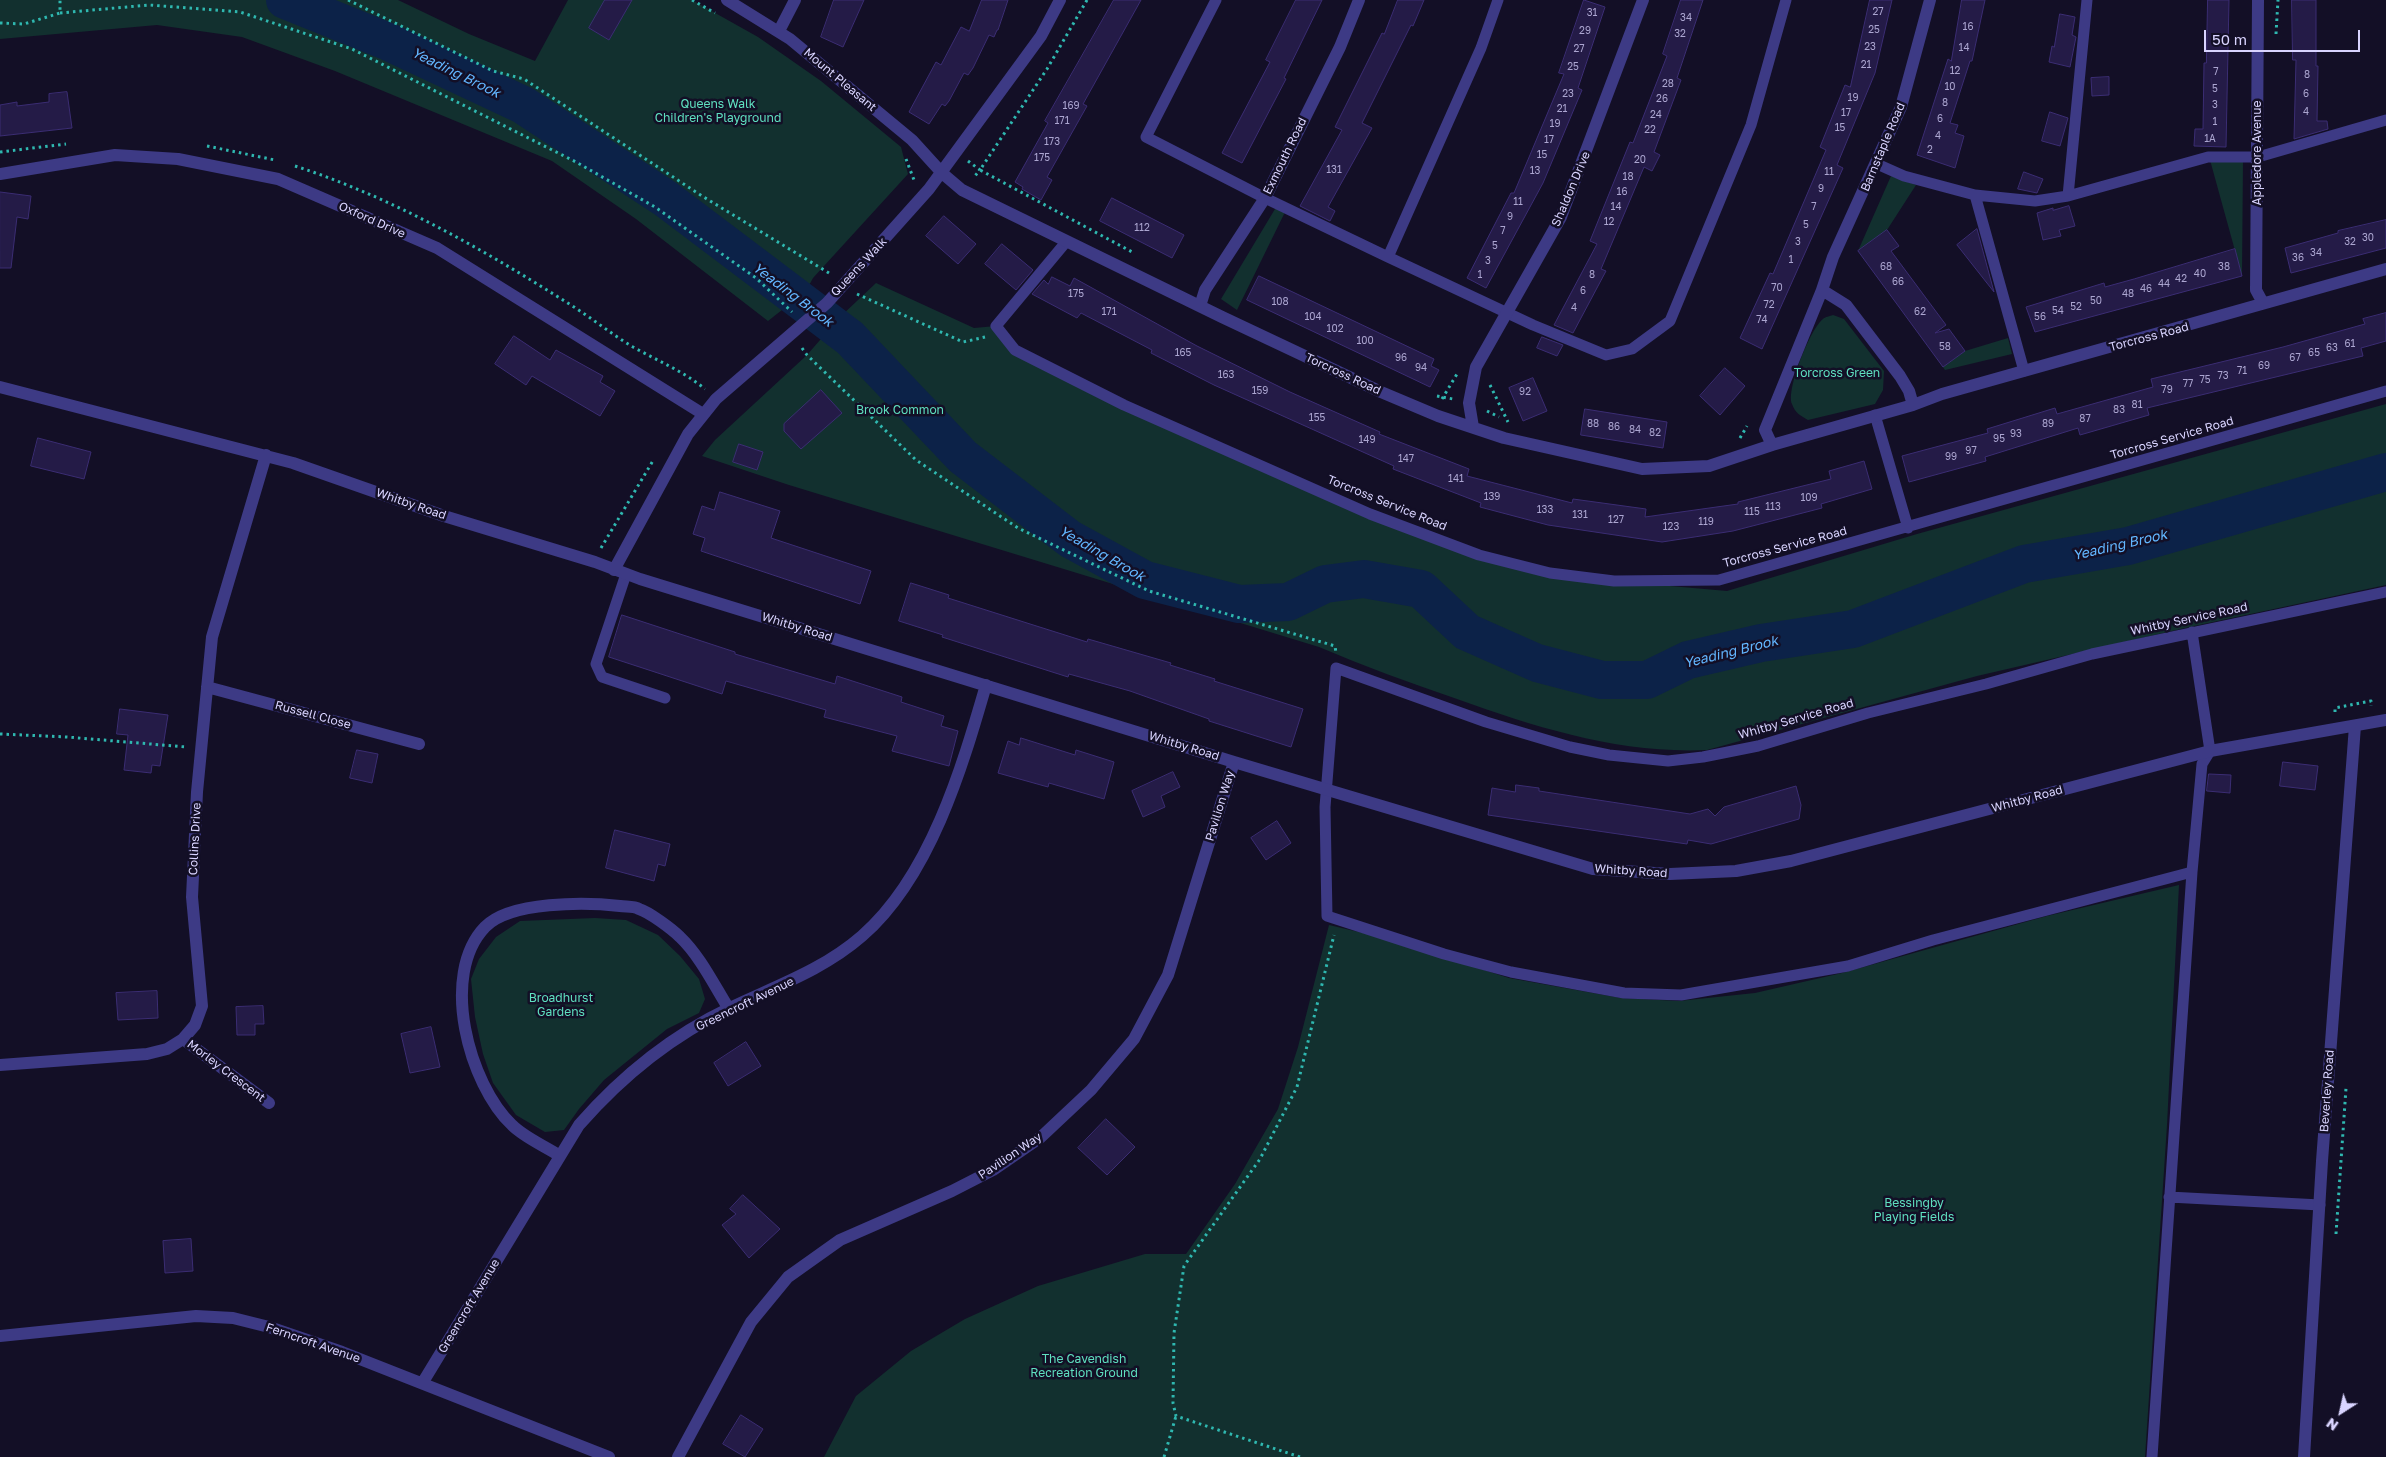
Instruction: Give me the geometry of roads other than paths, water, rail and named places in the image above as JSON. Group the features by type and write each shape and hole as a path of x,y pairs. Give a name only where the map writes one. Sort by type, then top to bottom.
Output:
{"street":[{"name":"Mount Pleasant","path":"727,0 779,31 912,140 942,173"},
{"path":"779,31 795,0"},
{"name":"Queens Walk","path":"620,572 631,535 688,434 703,414 716,399 827,303 896,228 942,173 1041,36 1060,0"},
{"name":"Exmouth Road","path":"1200,306 1205,290 1264,198 1340,47 1359,0"},
{"name":"Shaldon Drive","path":"1473,427 1469,403 1476,367 1561,217 1643,0"},
{"name":"Barnstaple Road","path":"1822,290 1833,257 1877,164 1901,107 1930,0"},
{"name":"Appledore Avenue","path":"2258,0 2256,290 2263,303"},
{"name":"Oxford Drive","path":"0,174 115,155 178,159 278,180 437,248 703,414"},
{"name":"Torcross Road","path":"942,173 962,190 1066,242 1381,392 1438,416 1504,438 1642,469 1709,466 1942,394 2386,269"},
{"path":"1772,445 1765,430 1822,290 1846,305 1900,376 1910,392 1913,404"},
{"name":"Whitby Road","path":"0,387 266,455 444,516 595,562 620,572 1234,762 1593,869 1670,874 1736,871 1791,861 2210,750 2386,720"},
{"name":"Collins Drive","path":"0,1065 147,1054 167,1048 183,1039 195,1025 202,1006 192,897 200,748 212,637 266,455"},
{"name":"Greencroft Avenue","path":"422,1382 578,1125 603,1098 658,1050 729,1008 790,982 829,960 862,935 892,904 942,818 970,739 986,685"},
{"name":"Russell Close","path":"207,687 419,744"},
{"name":"Beverley Road","path":"2304,1457 2320,1205 2355,726"},
{"name":"Pavilion Way","path":"678,1457 751,1322 788,1277 840,1240 952,1191 993,1170 1041,1137 1091,1090 1134,1038 1168,975 1234,762"},
{"path":"560,1156 512,1126 485,1090 473,1056 464,1023 461,981 468,952 485,926 513,911 551,905 592,903 639,908 680,936 705,969 729,1008"},
{"name":"Morley Crescent","path":"183,1039 269,1104"},
{"name":"Ferncroft Avenue","path":"0,1336 196,1316 233,1318 269,1327 422,1382 609,1457"}],"lane":[{"path":"1216,0 1146,137 1264,198 1388,257 1506,312 1606,355 1632,349 1670,320 1751,124 1786,0"},
{"path":"1388,257 1481,48 1498,0"},
{"path":"2068,196 2087,0"},
{"path":"1877,164 1904,176 1974,195 2035,201 2068,196 2208,157 2258,157 2386,120"},
{"path":"1974,195 2024,371"},
{"name":"Torcross Service Road","path":"1066,242 996,326 1015,350 1124,405 1370,514 1479,555 1550,573 1614,581 1719,580 2386,392"},
{"path":"1875,415 1908,528"},
{"path":"620,572 596,664 602,677 665,698"},
{"name":"Whitby Service Road","path":"1327,790 1336,668 1486,722 1570,747 1609,755 1668,761 1702,757 1758,746 1868,713 1986,684 2092,654 2386,592"},
{"path":"2152,1457 2192,872 2202,764 2210,750 2206,711 2192,632"},
{"path":"1327,790 1325,807 1327,916 1444,954 1511,972 1624,993 1681,995 1848,966 1933,940 2192,872"},
{"path":"2169,1197 2320,1205"}],"waterway":[{"name":"Yeading Brook","path":"285,0 389,42 523,105 666,199 850,338 963,457 1070,539 1145,580 1239,604 1288,602 1325,584 1364,579 1421,589 1467,632 1537,663 1602,680 1647,680 1688,660 1761,643 1853,629 2024,564 2128,546 2386,472"}],"park label":[{"name":"Queens Walk Children's Playground","path":"718,111"},
{"name":"Torcross Green","path":"1837,373"},
{"name":"Brook Common","path":"900,410"},
{"name":"Broadhurst Gardens","path":"561,1005"},
{"name":"Bessingby Playing Fields","path":"1914,1210"},
{"name":"The Cavendish Recreation Ground","path":"1084,1366"}]}
